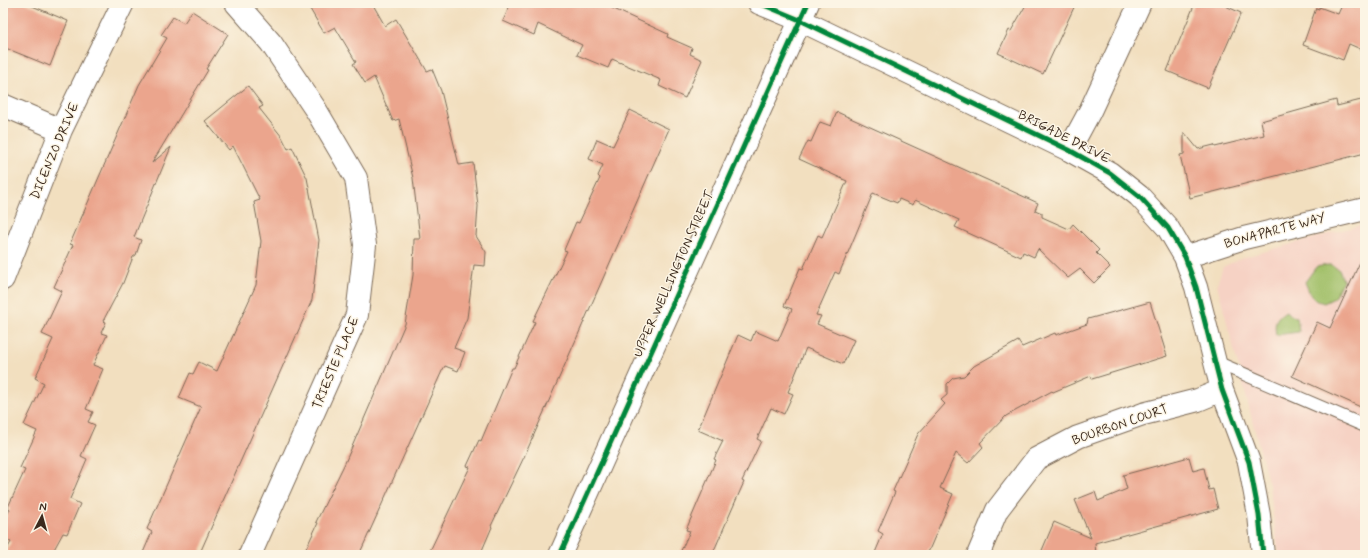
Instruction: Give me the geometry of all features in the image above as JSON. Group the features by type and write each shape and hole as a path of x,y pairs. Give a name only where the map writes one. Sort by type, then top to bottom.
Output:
{"street":[{"name":"DICENZO DRIVE","path":"3,279 60,130 123,3"},
{"name":"TRIESTE PLACE","path":"236,3 275,49 316,110 356,178 365,245 357,315 250,555"},
{"path":"759,3 804,12"},
{"path":"1069,150 1090,111 1140,3"},
{"name":"BRIGADE DRIVE","path":"804,12 1069,150 1110,173 1139,196 1168,228 1185,256 1196,287 1222,390 1249,462 1259,515 1263,555"},
{"name":"UPPER WELLINGTON STREET","path":"560,555 804,12"},
{"path":"3,104 60,130"},
{"name":"BONAPARTE WAY","path":"1185,256 1244,238 1365,209"},
{"name":"BOURBON COURT","path":"978,555 997,510 1036,459 1078,437 1143,414 1198,400 1222,390"}],"lane":[{"path":"1216,362 1365,426"}],"shaded area":[{"path":"1365,224 1365,555 1279,555 1269,485 1217,284 1223,267 1241,258"}],"green space":[{"path":"1332,265 1339,270 1343,280 1334,298 1324,303 1314,298 1305,282 1316,267"},
{"path":"1286,311 1291,316 1297,317 1299,332 1276,335 1275,327 1277,318"}],"building":[{"path":"3,3 25,3 68,21 50,66 3,47"},
{"path":"321,3 372,3 385,26 396,19 427,71 432,69 441,91 459,165 473,163 478,206 476,236 486,252 485,266 474,265 467,318 454,348 465,352 458,371 445,366 442,371 359,555 303,555 318,523 316,522 345,463 405,324 413,275 414,239 420,239 413,178 399,119 393,121 374,77 365,83 353,64 356,62 335,27 324,33 310,9"},
{"path":"511,3 601,3 668,34 667,37 692,48 690,54 702,60 685,98 659,86 661,80 612,59 608,68 577,55 582,45 538,24 534,35 503,21"},
{"path":"1027,3 1076,3 1043,74 998,53 1009,30 1011,31"},
{"path":"1195,3 1219,3 1241,13 1208,88 1167,71"},
{"path":"1343,3 1365,3 1365,51 1349,44 1343,60 1303,45 1316,8 1319,9 1319,7 1338,14"},
{"path":"192,11 228,34 152,163 171,147 134,237 141,240 136,255 133,257 123,283 103,321 106,322 101,333 107,335 93,365 103,369 86,409 93,412 88,422 95,425 81,456 87,459 70,499 80,504 67,534 63,533 51,555 4,555 11,542 3,538 3,523 10,509 8,507 25,470 20,468 37,431 24,425 44,383 35,378 53,339 42,334 62,291 54,287 73,245 70,244 139,85 167,38 161,35 173,17 184,23"},
{"path":"248,86 263,106 259,108 282,137 288,149 292,147 307,178 319,240 312,300 199,555 142,555 152,532 147,529 201,407 179,398 190,373 193,374 199,362 217,371 256,285 261,241 254,202 260,200 233,146 229,150 205,121"},
{"path":"1365,99 1365,153 1190,198 1180,155 1184,154 1184,132 1198,149 1214,145 1215,147 1264,135 1261,121 1336,100 1337,106"},
{"path":"630,110 669,129 525,455 491,526 492,527 480,555 428,555 470,467 467,466 479,440 481,441 512,368 514,368 535,322 533,321 567,251 564,250 576,222 579,223 600,178 598,176 603,165 589,159 597,139 613,146"},
{"path":"837,112 1038,203 1035,210 1042,213 1042,217 1069,229 1073,224 1099,250 1096,253 1110,267 1094,283 1080,269 1068,278 1038,249 1034,257 1023,252 1021,257 955,227 959,220 915,200 913,205 899,199 897,203 873,193 839,274 835,272 816,315 821,316 817,324 854,340 843,364 806,348 788,392 793,394 784,414 771,408 757,439 761,441 742,481 744,482 712,555 679,555 690,531 686,530 716,460 714,459 723,441 698,430 738,335 751,341 755,331 778,341 792,309 784,306 800,268 803,269 818,235 822,237 847,181 799,159 808,141 811,142 820,122 831,126"},
{"path":"1365,251 1365,409 1292,376 1317,322 1330,328"},
{"path":"1150,302 1167,356 1092,379 1091,376 1053,392 1052,391 1006,416 980,443 983,447 968,463 956,453 940,488 953,494 927,555 874,555 883,534 878,531 895,492 893,491 918,434 945,404 941,400 947,395 947,384 953,378 964,376 974,366 1018,341 1022,347 1055,333 1056,335 1087,324 1088,319"},
{"path":"1189,457 1193,471 1204,468 1209,490 1213,489 1218,509 1095,543 1096,555 1040,555 1054,522 1091,538 1075,500 1095,492 1098,501 1127,489 1123,475"}],"cycle path":[{"path":"759,3 800,20 1069,150 1110,173 1139,196 1168,228 1185,257 1196,287 1222,390 1249,462 1259,515 1263,555"},
{"path":"560,555 808,3"}]}
